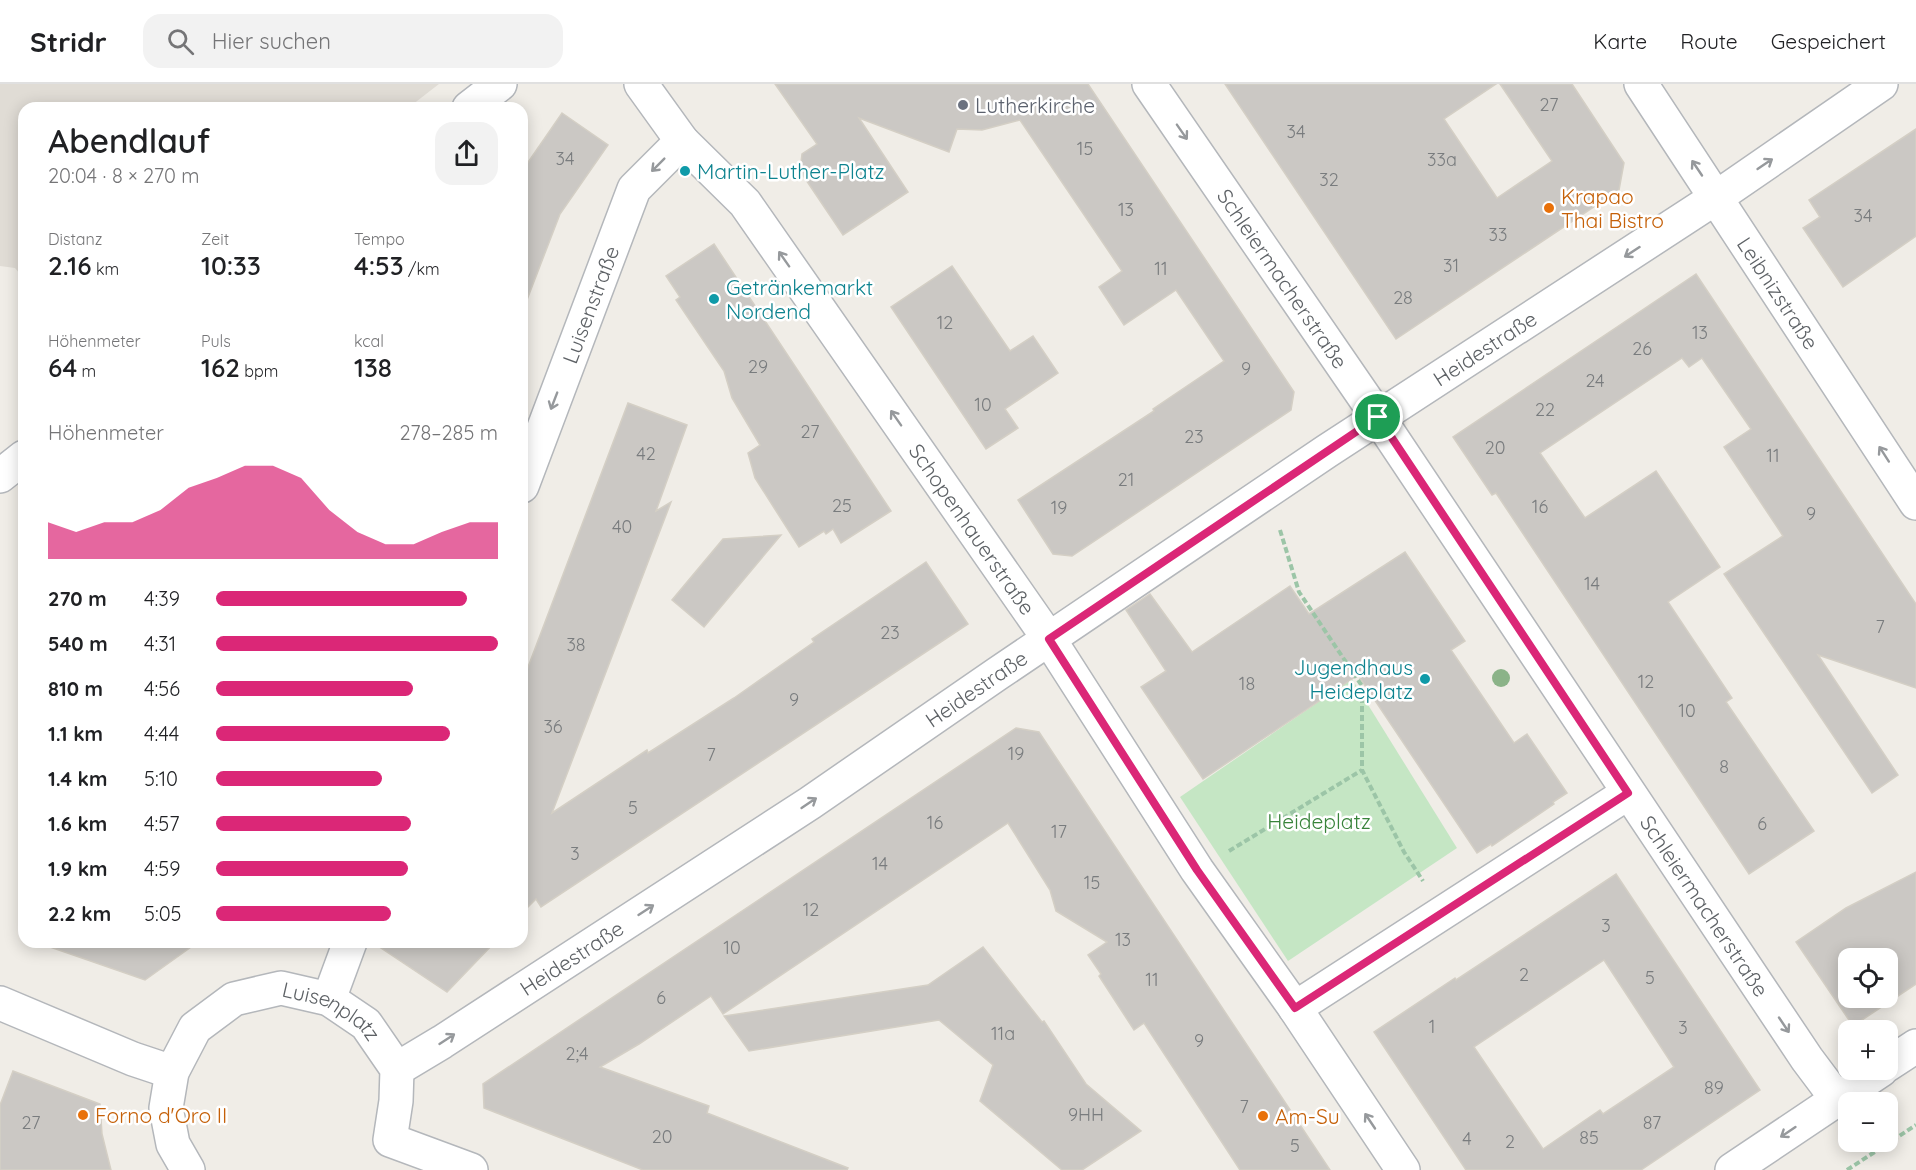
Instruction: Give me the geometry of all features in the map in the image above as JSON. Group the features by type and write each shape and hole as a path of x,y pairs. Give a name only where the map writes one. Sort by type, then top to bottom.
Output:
{"street":[{"path":"477,102 500,84"},
{"name":"Schopenhauerstraße","path":"641,84 682,141 745,203 1049,639 1197,870 1295,1008 1403,1170"},
{"name":"Schleiermacherstraße","path":"1149,84 1378,417 1628,793 1836,1099"},
{"name":"Leibnizstraße","path":"1641,84 1916,503"},
{"name":"Heidestraße","path":"397,1069 810,803 1378,417 1717,197 1881,84"},
{"name":"Luisenstraße","path":"528,470 634,189 682,141"},
{"path":"0,476 18,462"},
{"path":"1295,1008 1628,793"},
{"path":"329,999 348,948"},
{"name":"Luisenplatz","path":"188,1170 173,1144 166,1108 172,1072 195,1028 234,999 281,988 329,999 366,1024 397,1069 396,1101 390,1140 471,1170"},
{"path":"0,1003 133,1059 172,1072"},
{"path":"1898,1058 1916,1046"},
{"path":"1732,1170 1865,1080"}],"path":[{"path":"1268,492 1299,592 1362,686 1362,770 1404,852 1444,913"},
{"path":"1197,870 1362,770"},
{"path":"1847,1170 1916,1125"}],"shaded area":[{"path":"0,84 439,84 416,102 18,102 18,272 15,268 0,266"}],"green space":[{"name":"Heideplatz","path":"1352,679 1457,848 1288,961 1180,797"}],"building":[{"path":"775,84 1088,84 1294,392 1291,410 1072,556 1053,554 1018,500 1154,411 1153,409 1224,361 1176,290 1124,325 1099,287 1122,271 1020,120 982,130 957,129 949,152 859,118 908,192 843,235 800,171 802,154 817,144"},
{"path":"1225,84 1496,84 1444,119 1497,198 1552,161 1500,84 1572,84 1624,163 1619,190 1396,339"},
{"path":"562,113 608,145 560,214 528,297 528,162"},
{"path":"1916,129 1916,236 1843,287 1803,228 1820,217 1809,200"},
{"path":"714,244 891,511 841,543 833,529 826,534 824,531 799,547 755,478 748,453 760,445 732,398 724,371 676,300 680,297 666,276"},
{"path":"952,266 1010,351 1033,336 1058,373 1005,409 1018,428 986,449 891,307"},
{"path":"1696,274 1916,604 1916,688 1818,655 1898,775 1872,793 1724,574 1783,536 1724,447 1751,429 1702,358 1689,367 1682,358 1540,453 1585,518 1656,471 1720,567 1668,602 1732,698 1726,702 1814,831 1749,874 1496,493 1492,495 1453,437"},
{"path":"628,403 687,425 656,511 671,502 552,813 647,750 648,753 734,698 814,642 812,639 926,562 968,624 541,907 536,899 528,907 528,667"},
{"path":"781,535 704,627 672,600 723,539"},
{"path":"1405,552 1465,641 1451,650 1514,743 1527,734 1567,793 1492,846 1491,844 1477,853 1358,675 1203,779 1141,687 1166,671 1126,610 1150,594 1192,652 1290,586 1309,614"},
{"path":"1016,728 1039,732 1330,1170 1240,1170 1144,1023 1134,1030 1099,976 1101,974 1088,955 1107,942 1056,911 1050,890 1008,823 723,1014 711,996 600,1067 709,1106 707,1113 848,1168 847,1170 643,1170 484,1108 483,1084"},
{"path":"1916,872 1916,984 1898,996 1898,948 1838,948 1838,1004 1796,942 1846,908"},
{"path":"1616,874 1760,1090 1641,1170 1466,1170 1374,1032 1455,978 1456,980","holes":["1604,960 1674,1067 1603,1114 1600,1110 1543,1149 1474,1047"]},
{"path":"983,947 1042,1022 1044,1021 1086,1084 1141,1131 1082,1170 1062,1170 980,1101 993,1065 939,1020 749,1051 724,1016 928,985"},
{"path":"53,948 190,948 145,980"},
{"path":"381,948 489,948 447,992"},
{"path":"1841,1008 1880,1008 1862,1020 1849,1020"},
{"path":"13,1071 100,1104 102,1134 111,1170 0,1170 0,1105"}],"place":[{"name":"Lutherkirche","path":"963,105"},
{"name":"Martin-Luther-Platz","path":"685,171"},
{"name":"Krapao Thai Bistro","path":"1549,208"},
{"name":"Getränkemarkt Nordend","path":"714,299"},
{"name":"Jugendhaus Heideplatz","path":"1425,679"},
{"name":"Forno d'Oro II","path":"83,1115"},
{"name":"Am-Su","path":"1263,1116"}],"route":[{"path":"1378,417 1628,793 1295,1008 1197,870 1049,639 1378,417"}]}
